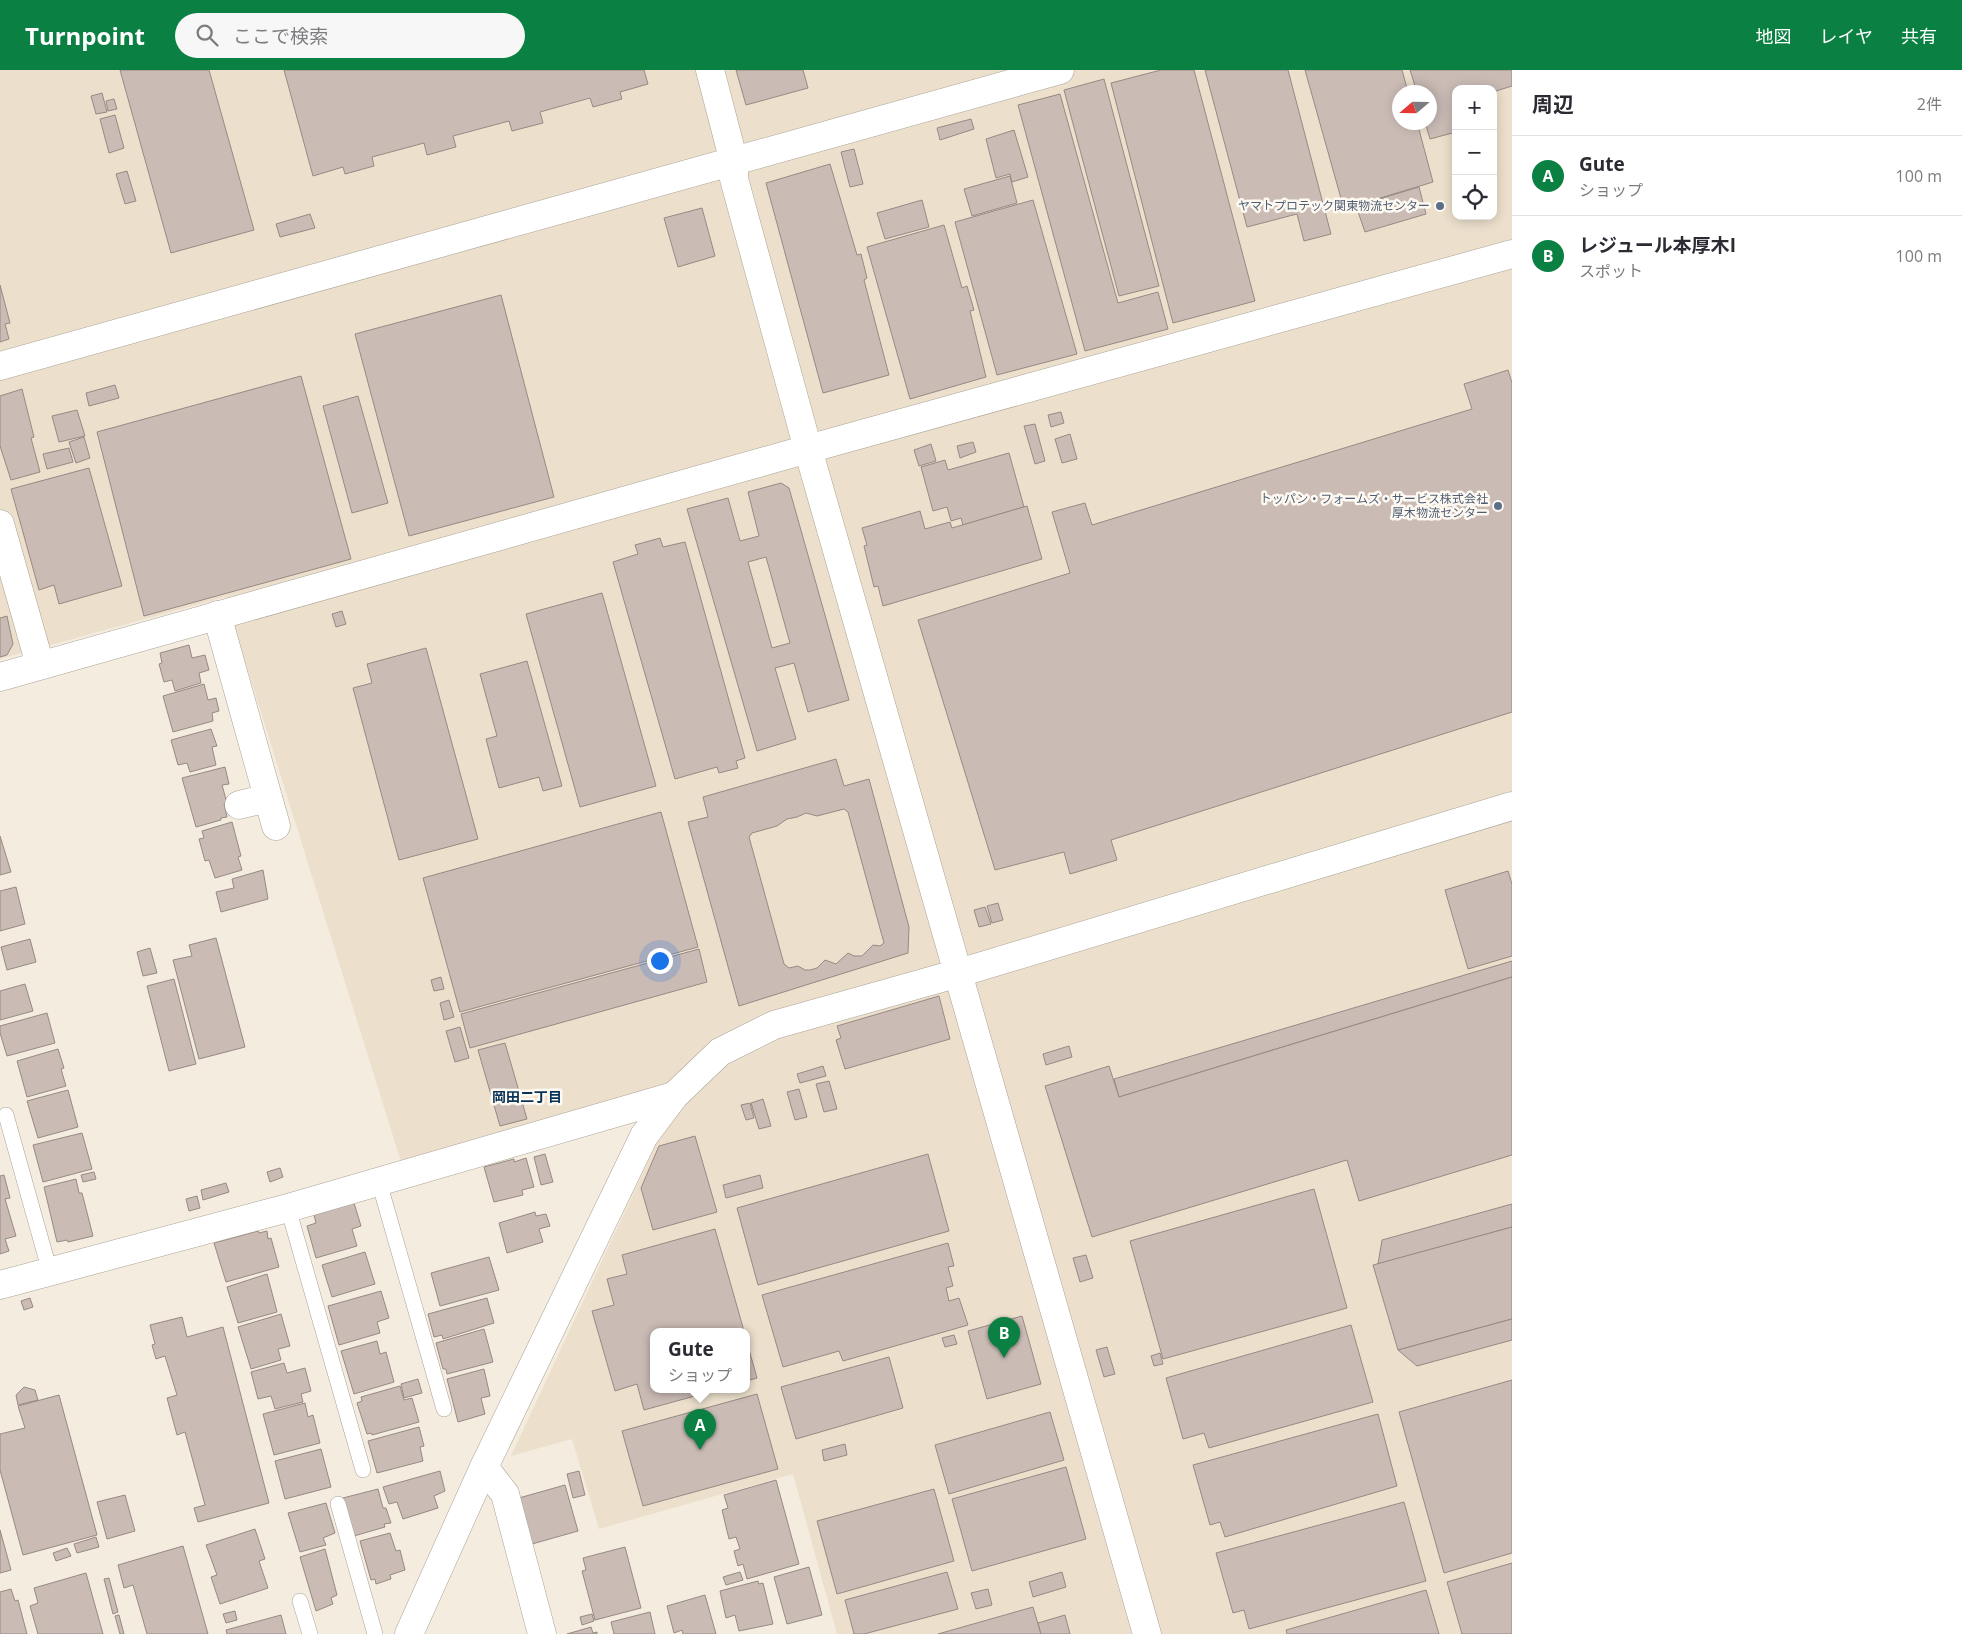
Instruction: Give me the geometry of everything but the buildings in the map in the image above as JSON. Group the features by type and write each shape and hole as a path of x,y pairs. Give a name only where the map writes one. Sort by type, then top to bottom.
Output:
{"street":[{"path":"710,70 734,162 734,179 808,449 1147,1634"},
{"path":"0,366 1060,70"},
{"path":"0,676 1512,254"},
{"path":"0,524 40,665"},
{"path":"217,615 276,826"},
{"path":"239,805 268,798"},
{"path":"409,1634 484,1467 644,1136 674,1096 720,1052 774,1024 959,973 1512,806"},
{"path":"0,1285 288,1208 674,1096"},
{"path":"484,1467 505,1494 542,1634"}],"lane":[{"path":"6,1115 50,1272"},
{"path":"379,1182 444,1409"},
{"path":"288,1208 363,1470"},
{"path":"338,1504 375,1634"},
{"path":"300,1601 310,1634"}],"shaded area":[{"path":"0,70 1512,70 1512,1634 837,1634 793,1474 599,1529 572,1439 511,1456 668,1119 700,1080 402,1165 225,597 0,659"}],"place":[{"name":"ヤマトプロテック関東物流センター","path":"1440,206"},
{"name":"トッパン・フォームズ・サービス株式会社 厚木物流センター","path":"1498,506"},
{"name":"レジュール本厚木I","path":"1004,1358"},
{"name":"Gute","path":"700,1450"}],"district":[{"name":"岡田二丁目","path":"527,1097"}]}
